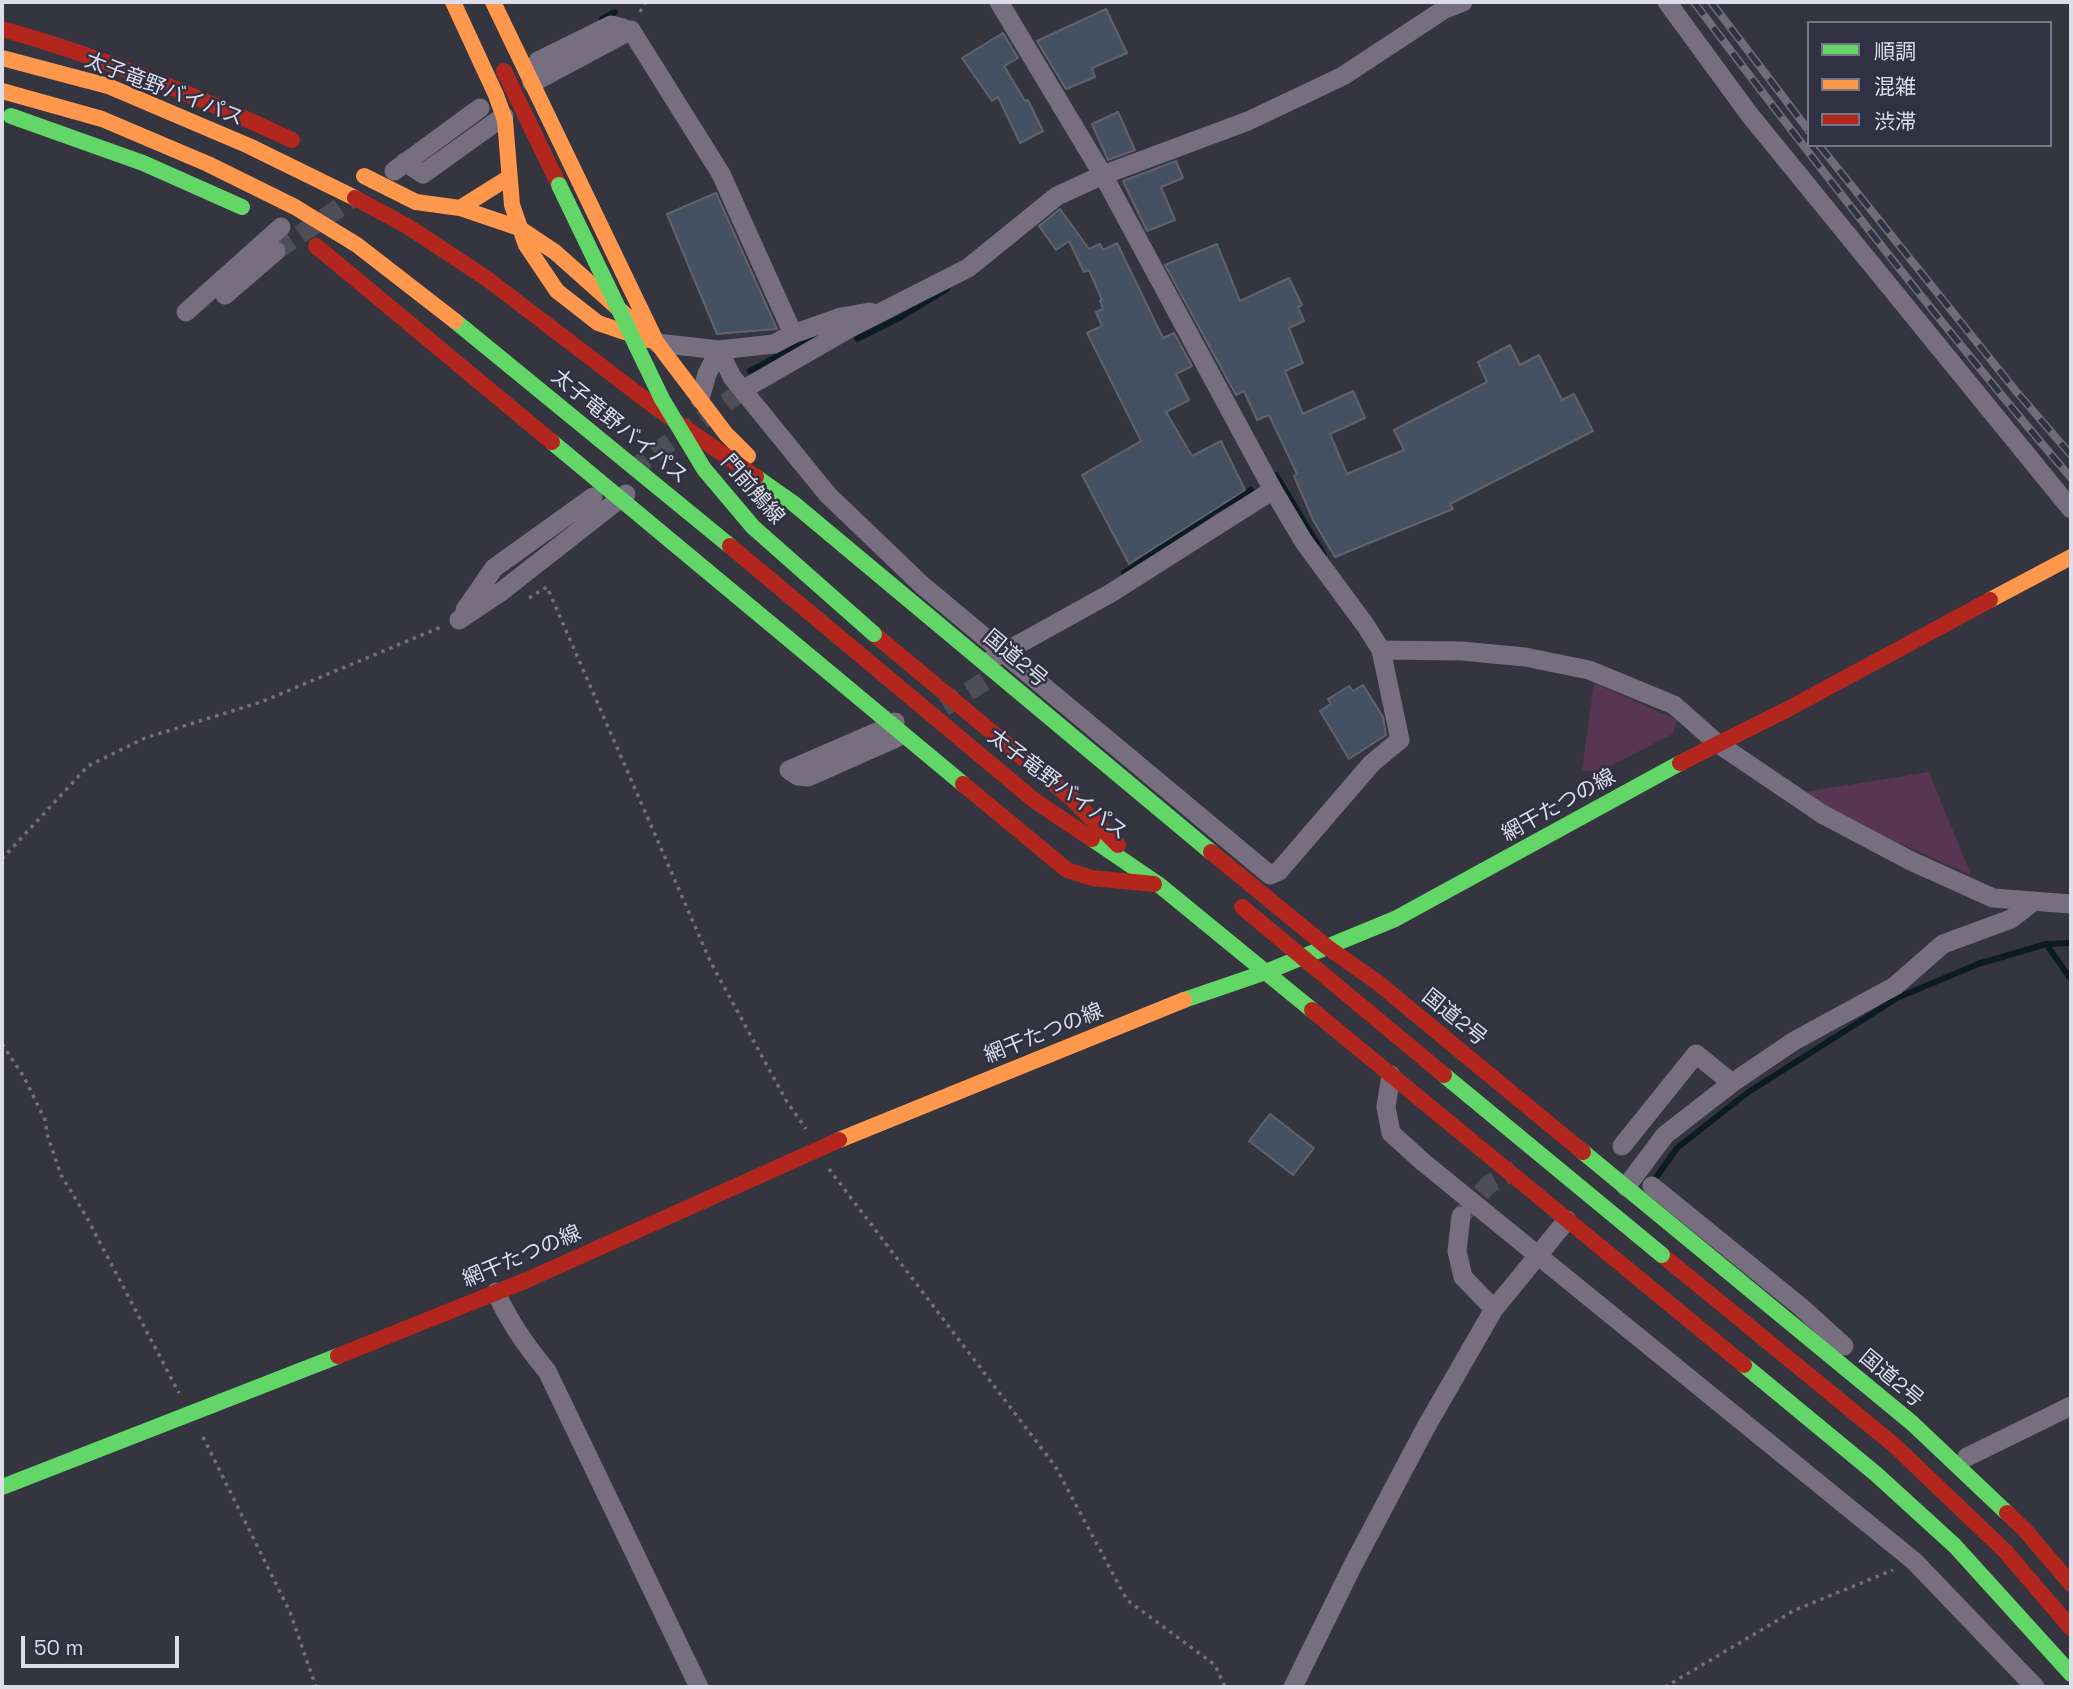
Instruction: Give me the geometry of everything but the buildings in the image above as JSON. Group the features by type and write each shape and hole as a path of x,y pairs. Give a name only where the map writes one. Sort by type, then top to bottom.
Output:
{"main road":[{"path":"453,2 504,117 512,205 526,244 557,291 598,323 657,343"},
{"path":"493,2 657,343"},
{"path":"2,29 94,56 178,87 302,145"},
{"name":"門前鵤線","path":"496,53 656,388 704,469 753,527 874,634 1071,797 1157,884"},
{"name":"太子竜野バイパス","path":"2,58 108,86 249,146 327,183 407,226 486,278 655,407 793,503"},
{"name":"太子竜野バイパス","path":"2,91 102,119 208,164 295,207 357,245 477,338 649,478 1035,800 1157,884"},
{"path":"2,113 143,163 288,231 477,338"},
{"path":"350,169 416,202 460,208 519,228 555,252 657,343 726,433 793,503 919,595"},
{"path":"460,208 495,188 508,177"},
{"path":"288,231 620,499 894,732 1067,870 1092,878 1157,884 1266,972 1877,1474 1955,1546 2071,1674"},
{"path":"655,407 758,499"},
{"name":"網干たつの線","path":"2,1487 496,1292 819,1147 1209,990 1266,972 1395,919 1717,743 1788,709 2071,557"},
{"name":"国道2号","path":"994,658 1151,802 1327,947 1377,982 1437,1032"},
{"path":"1151,802 1164,787"},
{"path":"1237,902 1894,1445 2005,1551 2071,1629"},
{"name":"国道2号","path":"1631,1180 1912,1423 2024,1529 2071,1584"}],"street":[{"path":"719,350 732,377 828,495 919,595 994,658 1164,787 1270,875 1279,871 1372,763 1400,740 1381,650 1304,542 1273,490 1103,175 999,2"},
{"path":"751,385 885,310 968,268 1057,196 1103,175 1248,121 1343,76 1443,10 1463,2"},
{"path":"1667,2 1749,114 2071,509"},
{"path":"538,61 611,25 631,30 722,174 793,334"},
{"path":"532,83 631,30"},
{"path":"480,108 399,167 423,174 504,117"},
{"path":"276,251 204,313 186,312 288,231"},
{"path":"657,343 719,350 774,344 793,334 841,317 885,310"},
{"path":"700,398 707,374 719,350"},
{"path":"459,620 502,591 649,478"},
{"path":"994,658 1111,593 1273,490"},
{"path":"459,620 494,568 593,496"},
{"path":"1022,657 1105,612 1110,607 1111,593"},
{"path":"1381,650 1462,651 1525,657 1589,670 1674,705 1717,743 1822,814 1911,861 1993,898 2071,904"},
{"path":"894,732 915,700"},
{"path":"1631,1180 1665,1135 1732,1083 1794,1041 1895,986 1943,944 2011,919 2034,901"},
{"path":"1437,1032 1473,1041 1631,1180 1801,1307 1967,1457 2071,1569"},
{"path":"1622,1146 1696,1054 1732,1083"},
{"path":"1391,1075 1386,1107 1391,1133 1423,1162 1914,1561 2035,1687"},
{"path":"1461,1216 1457,1251 1463,1277 1494,1309"},
{"path":"1293,1687 1426,1427 1494,1309 1567,1220"},
{"path":"496,1292 506,1316 547,1371 699,1687"},
{"path":"1967,1457 2071,1406"}],"path":[{"path":"502,591 518,604 547,587 711,962 787,1102 819,1147 837,1182 1055,1466 1127,1600 1215,1665 1225,1687"},
{"path":"2,859 88,766 145,738 261,702 459,620"},
{"path":"2,1044 24,1077 45,1120 61,1175 86,1216 190,1415 210,1447 290,1612 316,1687"},
{"path":"1665,1687 1796,1609 1914,1561"}],"shaded area":[{"path":"1594,683 1677,720 1673,734 1598,772 1582,770"},
{"path":"1929,772 1971,875 1839,816 1804,792"}],"waterway":[{"path":"602,19 615,12"},
{"path":"857,339 901,317 947,289"},
{"path":"750,371 822,333"},
{"path":"1273,477 1276,475 1324,555"},
{"path":"1124,573 1213,512 1251,490"},
{"path":"1655,1179 1677,1148 1747,1093 1897,998 1978,964 2046,944 2071,943"},
{"path":"2046,944 2071,979"}],"tunnel":[{"path":"276,251 358,195"},
{"path":"631,470 751,385"},
{"path":"944,707 1001,671"},
{"path":"1462,1215 1489,1184 1516,1170"}],"railway":[{"path":"1694,2 1879,243 2071,478"},
{"path":"1711,2 1807,128"},
{"path":"1821,147 2015,390 2071,455"}],"traffic: fast":[{"path":"11,116 143,163 242,207"},
{"path":"559,185 662,399 704,469 753,527 874,634"},
{"path":"455,321 730,546"},
{"path":"552,442 963,784"},
{"path":"756,477 793,503 1211,852"},
{"path":"1184,1000 1266,972 1395,919 1680,763"},
{"path":"1092,839 1158,884 1312,1010"},
{"path":"1444,1075 1662,1255"},
{"path":"1583,1152 1912,1423 2007,1513"},
{"path":"2,1487 338,1356"},
{"path":"1744,1365 1876,1474 1955,1546 2071,1674"}],"traffic: slow":[{"path":"453,2 505,120 512,205 526,245 557,291 598,323 648,340"},
{"path":"493,2 654,337"},
{"path":"2,58 108,86 249,146 355,198"},
{"path":"2,91 102,119 208,164 295,207 357,245 455,321"},
{"path":"364,176 416,202 460,208 519,228 555,252 657,343 726,434 748,456"},
{"path":"460,208 508,178"},
{"path":"1990,600 2071,557"},
{"path":"839,1140 1184,1000"}],"traffic: jam":[{"path":"2,29 150,78 292,140"},
{"path":"504,71 559,185"},
{"path":"355,198 407,226 486,278 655,407 756,477"},
{"path":"316,246 552,442"},
{"path":"730,546 1035,801 1092,839"},
{"path":"1680,763 1788,709 1990,600"},
{"path":"874,634 1071,798 1118,845"},
{"path":"963,784 1067,870 1092,878 1154,884"},
{"path":"1211,852 1327,947 1377,982 1583,1152"},
{"path":"1242,907 1444,1075"},
{"path":"1312,1010 1744,1365"},
{"path":"338,1356 527,1280 839,1140"},
{"path":"1662,1255 1894,1445 2005,1551 2071,1628"},
{"path":"2007,1513 2071,1584"}]}
